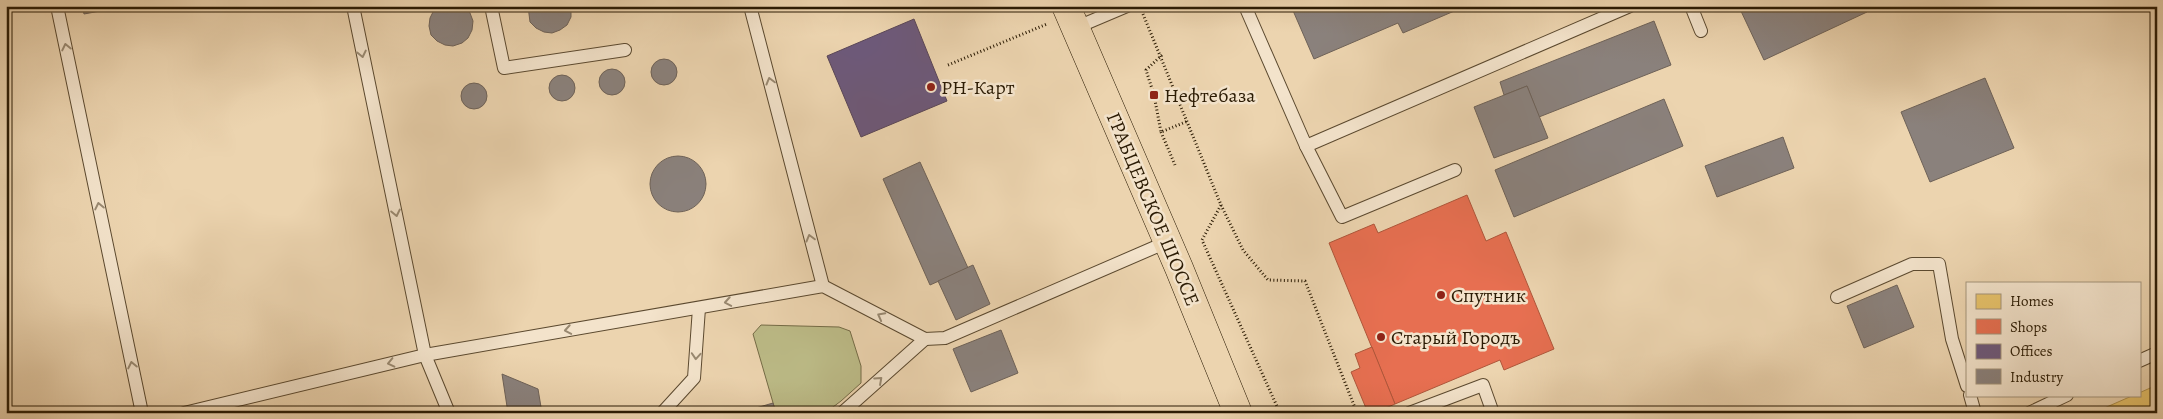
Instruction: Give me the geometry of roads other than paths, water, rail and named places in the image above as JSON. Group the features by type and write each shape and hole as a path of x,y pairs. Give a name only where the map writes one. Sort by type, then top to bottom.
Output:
{"main road":[{"name":"ГРАБЦЕВСКОЕ ШОССЕ","path":"1062,16 1167,242 1238,413"}],"lane":[{"path":"57,6 142,413"},
{"path":"352,6 425,355 449,413"},
{"path":"490,6 504,68 625,50"},
{"path":"750,6 823,286"},
{"path":"1062,16 1126,6"},
{"path":"1246,6 1306,146 1342,217 1455,170"},
{"path":"1306,146 1630,6"},
{"path":"1691,6 1701,31"},
{"path":"184,413 425,355 823,286 924,339 945,338 1167,242"},
{"path":"1837,297 1912,264 1939,264 1952,339 1966,383"},
{"path":"662,413 694,378 699,308"},
{"path":"842,413 924,339"},
{"path":"2140,362 2157,353"},
{"path":"1409,413 1482,385 1493,413"},
{"path":"1970,396 1975,413"},
{"path":"2029,413 2065,396"}],"place":[{"name":"РН-Карт","path":"931,87"},
{"name":"Нефтебаза","path":"1154,95"},
{"name":"Спутник","path":"1441,295"},
{"name":"Старый Городъ","path":"1381,337"}]}
